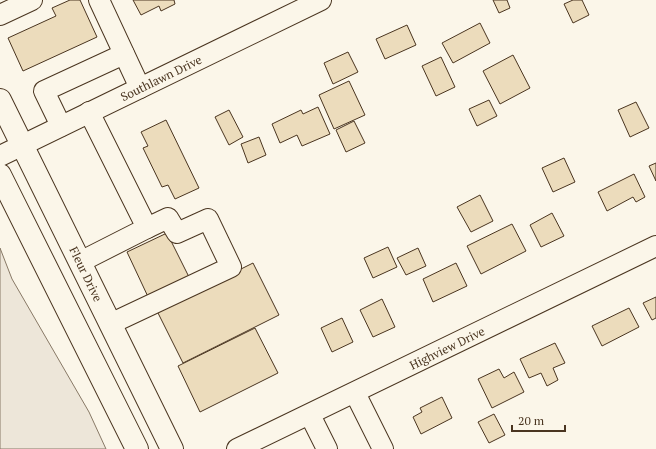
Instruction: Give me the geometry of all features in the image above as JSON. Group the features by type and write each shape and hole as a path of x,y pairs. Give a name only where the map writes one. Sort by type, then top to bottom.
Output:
{"main road":[{"name":"Fleur Drive","path":"0,100 172,449"},
{"path":"0,175 137,449"}],"street":[{"path":"0,15 32,0"},
{"path":"99,0 140,88"},
{"name":"Southlawn Drive","path":"0,156 322,0"},
{"path":"61,126 44,91 124,54"},
{"path":"89,112 148,228"},
{"path":"80,262 168,218 177,233 208,219 231,266 110,324"},
{"name":"Highview Drive","path":"248,447 310,415 656,246"},
{"path":"355,393 383,449"},
{"path":"310,415 327,449"}],"shaded area":[{"path":"0,248 12,279 89,412 106,449 0,449"}],"building":[{"path":"70,0 80,0 97,37 23,71 8,38 56,16 52,8"},
{"path":"133,0 174,0 175,4 161,11 159,6 141,15"},
{"path":"493,0 507,0 510,8 499,13"},
{"path":"573,0 582,0 589,15 573,23 564,4"},
{"path":"480,23 490,43 453,63 442,43"},
{"path":"407,25 416,45 385,59 376,39"},
{"path":"348,52 358,72 333,84 324,63"},
{"path":"513,55 530,88 500,104 483,71"},
{"path":"441,57 455,87 436,96 422,66"},
{"path":"349,81 365,115 334,129 319,95"},
{"path":"489,100 497,116 477,126 469,109"},
{"path":"636,102 649,128 630,137 618,110"},
{"path":"318,107 330,134 302,146 297,135 280,143 272,124 301,110 303,114"},
{"path":"229,110 243,137 229,145 215,117"},
{"path":"166,120 199,188 175,199 168,185 162,187 143,148 148,146 141,132"},
{"path":"354,121 365,143 346,152 336,130"},
{"path":"259,137 266,155 248,163 241,144"},
{"path":"564,158 575,182 553,192 542,168"},
{"path":"656,163 656,181 649,166"},
{"path":"634,174 645,197 636,202 633,197 607,211 598,192"},
{"path":"480,195 493,221 471,232 457,207"},
{"path":"552,213 564,236 541,247 530,225"},
{"path":"512,224 526,251 481,274 467,246"},
{"path":"167,233 191,281 150,301 127,252"},
{"path":"388,247 397,267 373,278 364,258"},
{"path":"418,248 426,266 406,275 397,258"},
{"path":"253,263 279,315 183,363 157,311"},
{"path":"456,263 467,286 433,302 423,279"},
{"path":"656,297 656,318 652,320 643,303"},
{"path":"382,299 395,327 373,337 360,310"},
{"path":"629,308 639,327 602,346 592,326"},
{"path":"342,318 353,342 332,352 321,328"},
{"path":"255,328 278,373 200,412 178,366"},
{"path":"555,343 565,363 553,368 558,380 547,386 541,373 529,378 520,359"},
{"path":"499,369 504,378 514,372 524,392 492,408 478,379"},
{"path":"442,397 452,418 421,434 413,417 422,412 420,408"},
{"path":"494,414 505,435 489,443 478,422"}]}
